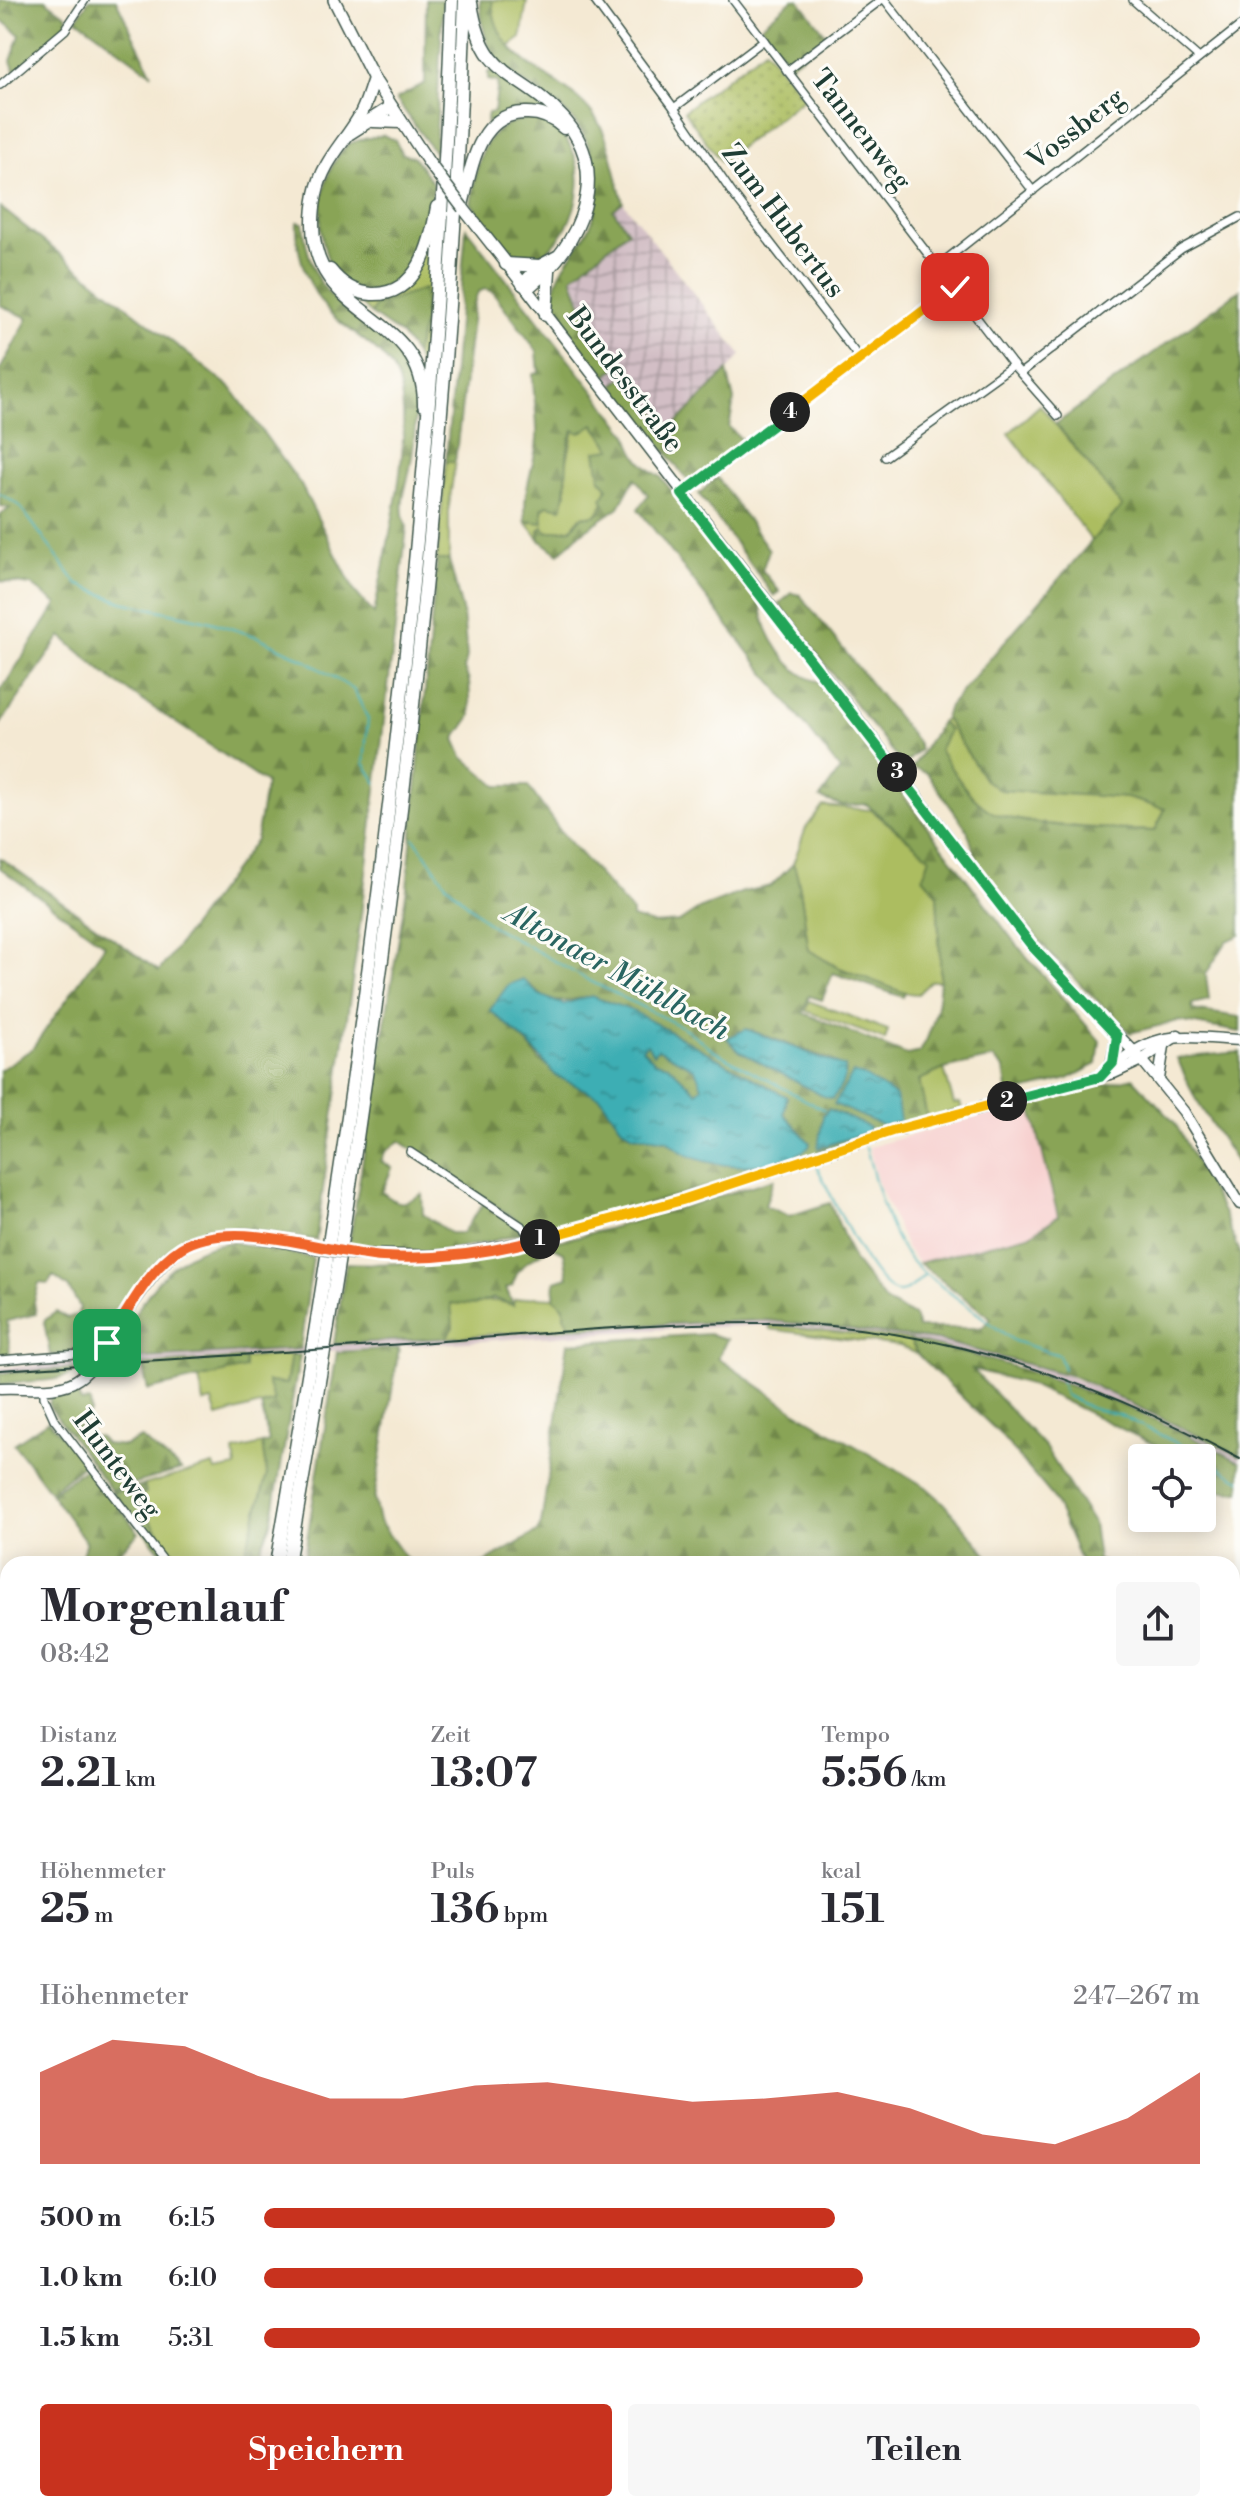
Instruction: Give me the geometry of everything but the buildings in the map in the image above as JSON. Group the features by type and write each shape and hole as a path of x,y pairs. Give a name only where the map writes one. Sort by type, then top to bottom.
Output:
{"highway":[{"path":"277,1556 340,1176 373,936 428,435 447,150 452,0"},
{"path":"468,0 477,35 494,64 558,113 577,142 586,167 587,200 580,226 562,254 523,284"},
{"path":"289,1556 352,1178 400,820 435,502 468,0"},
{"path":"366,119 374,79"},
{"path":"389,104 348,133 330,158 317,190 314,230 323,270 336,290 388,328 410,351 423,387 428,435"},
{"path":"454,227 477,150 497,122 518,113 535,113 559,123 577,142"},
{"path":"366,119 401,122"},
{"path":"320,259 337,279 355,291 378,294 402,285 416,271 426,251 447,150"},
{"path":"506,264 545,268"},
{"path":"545,268 546,315"}],"main road":[{"name":"Bundesstraße","path":"334,0 374,79 429,163 1032,946 1159,1079 1199,1132 1240,1204"},
{"path":"0,1388 44,1387 78,1380 99,1355 150,1279 182,1247 204,1237 230,1233 353,1254 447,1256 531,1241 682,1200 892,1131 1100,1077 1142,1060 1178,1035"},
{"path":"1100,1077 1155,1040 1178,1035 1240,1040"},
{"path":"1111,1067 1117,1036"},
{"path":"1159,1079 1164,1046"}],"street":[{"path":"0,85 65,30 85,0"},
{"name":"Zum Hubertus","path":"594,0 732,193 860,359"},
{"name":"Tannenweg","path":"733,0 1013,365 1058,416"},
{"path":"787,71 883,0 1033,191"},
{"path":"1133,0 1199,58"},
{"name":"Vossberg","path":"938,266 1240,26"},
{"path":"674,108 764,40"},
{"path":"1022,372 1181,249 1240,217"},
{"path":"682,494 955,287"},
{"path":"885,457 1013,365"},
{"path":"410,1152 523,1227 531,1241"},
{"path":"0,1360 94,1352 99,1355"},
{"name":"Hunteweg","path":"44,1387 46,1406 54,1419 160,1556"}],"shaded area":[{"path":"623,202 741,355 705,397 670,430 627,375 613,385 606,376 619,365 590,328 572,277 627,231 613,210"},
{"path":"1030,1102 1058,1216 1032,1234 919,1263 907,1250 877,1180 869,1147"},
{"path":"766,1320 937,1340 1050,1369 1153,1411 1240,1456 1240,1462 1216,1450 1216,1444 1205,1444 1151,1416 1014,1364 910,1340 770,1325 770,1329 765,1325 644,1330 0,1373 0,1368 106,1361 109,1355 113,1356 112,1360 145,1359 571,1328"}],"green space":[{"path":"0,0 45,0 67,16 65,29 15,72 11,61 20,35 0,19"},
{"path":"89,0 116,0 152,74 77,19"},
{"path":"426,0 443,0 435,153 396,99 425,83"},
{"path":"480,0 492,0 496,24 506,42 520,57 587,107 608,143 623,202 613,210 628,231 572,277 590,328 619,365 606,376 567,329 555,298 560,275 588,231 595,211 597,185 591,152 572,118 517,77 493,53 485,35"},
{"path":"492,0 527,1 521,38 507,48 493,17"},
{"path":"792,0 799,0 828,37 790,65 761,26"},
{"path":"765,49 804,98 721,162 684,111"},
{"path":"496,71 553,111 486,123 488,113 494,112 498,82 488,80 488,72"},
{"path":"533,118 555,128 569,144 577,164 578,186 574,208 565,229 551,248 533,261 510,255 471,203 480,158 492,136 515,122"},
{"path":"383,135 395,140 402,154 414,157 434,185 424,240 413,266 389,286 363,290 344,281 330,264 323,241 321,214 325,187 334,163 348,145"},
{"path":"0,207 231,388 301,485 355,592 374,614 400,470 403,413 400,388 390,365 325,308 311,286 299,248 297,222 303,223 310,257 321,284 340,306 393,345 404,359 413,384 415,428 402,505 407,527 359,932 316,1240 237,1227 202,1232 173,1247 153,1266 103,1342 70,1354 50,1355 44,1321 56,1312 67,1318 77,1315 80,1307 68,1287 53,1276 48,1284 39,1283 34,1302 36,1314 7,1321 10,1357 0,1358 0,1070 32,1049 105,945 0,868 0,858 159,971 256,840 266,783 115,682 61,636 0,725 0,692 57,604 31,585 0,581 0,515 10,508 0,506 0,370 28,318 0,305"},
{"path":"466,228 628,435 639,459 660,476 761,606 767,629 780,652 797,670 817,681 1016,944 1100,1041 1097,1064 1068,1079 1008,1095 1004,1069 993,1058 944,1069 919,1080 927,1118 724,1182 539,1235 400,1141 385,1152 381,1161 392,1168 382,1192 388,1197 401,1202 422,1194 423,1214 450,1233 462,1233 484,1203 520,1228 521,1233 436,1251 392,1251 349,1245 407,888 437,560 449,560 463,614 467,657 464,669 469,681 471,716 455,739 463,757 497,786 528,786 561,832 632,912 632,918 653,924 679,922 699,909 743,892 771,886 793,864 801,892 809,950 835,966 905,993 903,997 833,973 822,1000 809,996 803,1013 907,1055 920,1052 929,1034 939,995 937,893 923,877 930,857 866,804 843,806 820,798 840,770 638,509 648,495 635,478 619,507 577,536 559,554 540,540 539,530 543,527 547,532 571,529 581,517 596,515 604,503 602,498 608,488 600,479 596,451 612,449 594,424 580,433 574,430 570,439 562,508 547,505 542,509 543,523 526,521 525,500 537,439 533,374 539,373 537,351 493,292 485,289 478,292 474,304 455,462 446,462","holes":["531,986 559,1002 583,998 603,1000 673,1033 787,1097 784,1114 810,1143 798,1154 781,1161 738,1166 696,1159 679,1151 667,1140 633,1135 621,1127 600,1097 540,1061 529,1045 490,1010","747,1029 832,1060 846,1073 835,1095 826,1097 739,1051 727,1038","829,1109 868,1132 819,1148"]},
{"path":"434,240 425,379 415,354 425,318 424,289 371,314 332,276"},
{"path":"424,289 425,318 415,354 401,335 371,314 375,306"},
{"path":"1240,290 1240,935 1227,941 1206,974 1209,1000 1192,1004 1193,1010 1240,1017 1240,1032 1178,1021 1130,1033 1052,956 979,866 967,830 927,773 912,768 941,722 949,730 939,750 968,791 990,811 1044,824 1155,831 1165,809 1127,798 1000,790 985,780 945,718 949,706 1122,506 1056,424"},
{"path":"727,371 734,400 729,427 743,441 690,483 613,385 627,375 670,430"},
{"path":"1040,405 1122,506 1092,541 1009,433"},
{"path":"593,424 613,450 604,503 596,515 581,517 571,529 547,532 543,527 539,530 540,540 526,522 531,523 547,505 567,494 566,465 574,430"},
{"path":"446,462 455,462 449,506 449,560 437,560"},
{"path":"717,477 769,550 762,570 780,592 774,596 699,494"},
{"path":"792,593 800,595 917,742 920,749 903,766 779,604"},
{"path":"945,718 985,780 1127,798 1165,809 1155,831 1044,824 990,811 968,791 939,750 949,730 941,722"},
{"path":"823,806 871,810 930,857 937,892 941,981 931,981 918,994 890,989 834,965 809,950 801,892 793,864 806,828"},
{"path":"809,1001 888,1030 885,1040 806,1011"},
{"path":"647,1043 654,1053 658,1049 695,1069 703,1086 697,1093 668,1065 655,1062 642,1049"},
{"path":"1240,1052 1240,1168 1195,1098 1177,1058"},
{"path":"944,1069 954,1104 960,1103 962,1109 927,1118 919,1080"},
{"path":"1133,1078 1175,1123 1224,1214 1240,1255 1240,1456 1076,1377 937,1340 766,1320 571,1328 564,1316 564,1307 554,1298 555,1281 568,1277 564,1252 551,1246 523,1265 512,1286 506,1288 513,1305 493,1298 474,1305 451,1303 453,1327 446,1338 334,1344 346,1263 456,1259 510,1251 616,1226 774,1179 765,1206 789,1216 830,1203 854,1261 886,1302 914,1316 918,1328 982,1328 991,1318 919,1263 1032,1234 1058,1216 1030,1102"},
{"path":"232,1242 313,1258 300,1349 111,1360 113,1356 109,1355 145,1299 172,1267 208,1247"},
{"path":"554,1298 564,1307 564,1316 571,1328 446,1338 453,1327 450,1303 489,1301 513,1305 514,1300"},
{"path":"770,1325 910,1340 917,1354 900,1346 770,1329"},
{"path":"709,1334 727,1339 718,1358 795,1411 926,1487 945,1504 988,1556 496,1556 537,1532 541,1524 568,1343"},
{"path":"910,1340 1038,1374 1120,1405 1206,1444 1153,1444 1029,1384 972,1369 1045,1447 1093,1523 1097,1556 1079,1556 1053,1497 999,1433 917,1354"},
{"path":"399,1348 374,1499 379,1521 404,1556 304,1556 337,1352"},
{"path":"291,1355 286,1384 268,1382 274,1401 217,1417 212,1401 204,1403 199,1379 244,1368 245,1358"},
{"path":"291,1355 300,1355 271,1524 257,1556 244,1556 267,1475 262,1444 269,1442 261,1405 274,1401 267,1382 286,1384"},
{"path":"245,1358 245,1368 148,1390 142,1365"},
{"path":"81,1368 62,1378 0,1385 0,1373"},
{"path":"75,1390 81,1402 90,1401 91,1412 78,1427 85,1436 99,1437 105,1444 125,1446 141,1438 181,1470 111,1490 49,1406 51,1395"},
{"path":"48,1421 85,1463 50,1492 14,1444"},
{"path":"262,1444 267,1475 244,1556 176,1556 150,1520 138,1497 146,1493 144,1485 213,1465 215,1471 236,1467 234,1451"},
{"path":"1216,1449 1240,1462 1240,1492 1216,1490"},
{"path":"88,1466 139,1533 114,1556 82,1556 86,1542 51,1494"},
{"path":"144,1485 146,1493 138,1497 150,1520 176,1556 164,1556 112,1492"}],"water":[{"path":"523,979 538,994 556,1002 564,1004 591,996 631,1010 787,1097 784,1114 810,1143 809,1147 777,1162 736,1166 696,1158 679,1151 667,1140 633,1135 621,1127 600,1097 556,1076 529,1044 490,1010 508,985","holes":["647,1044 653,1054 658,1049 695,1069 702,1087 697,1092 668,1065 655,1062 642,1049"]},
{"path":"746,1029 845,1067 844,1080 832,1099 739,1051 727,1038"},
{"path":"853,1073 864,1076 896,1096 900,1121 884,1126 834,1104"},
{"path":"829,1109 869,1127 868,1132 818,1148 823,1115"}],"waterway":[{"name":"Altonaer Mühlbach","path":"0,494 19,505 77,584 122,602 208,621 258,637 307,661 354,690 368,719 364,763 377,783"},
{"name":"Altonaer Mühlbach","path":"414,838 446,884 489,924 586,979 686,1029 714,1051 824,1110"},
{"path":"866,1148 886,1217 902,1249 925,1274"},
{"name":"Altonaer Mühlbach","path":"816,1165 865,1259 889,1288 904,1291 925,1274 1014,1341 1059,1355 1064,1369"},
{"name":"Altonaer Mühlbach","path":"1061,1381 1065,1395 1090,1408 1120,1415 1195,1452 1240,1480"}],"railway":[{"path":"0,1370 637,1327 724,1323 831,1326 953,1346 1013,1362 1129,1405 1240,1459"}],"route":[{"path":"107,1343 165,1261 182,1247 204,1237 242,1234 353,1254 388,1257 447,1256 502,1248 739,1183 892,1131 1091,1080 1111,1067 1117,1036 1032,946 682,494 955,287"}]}
